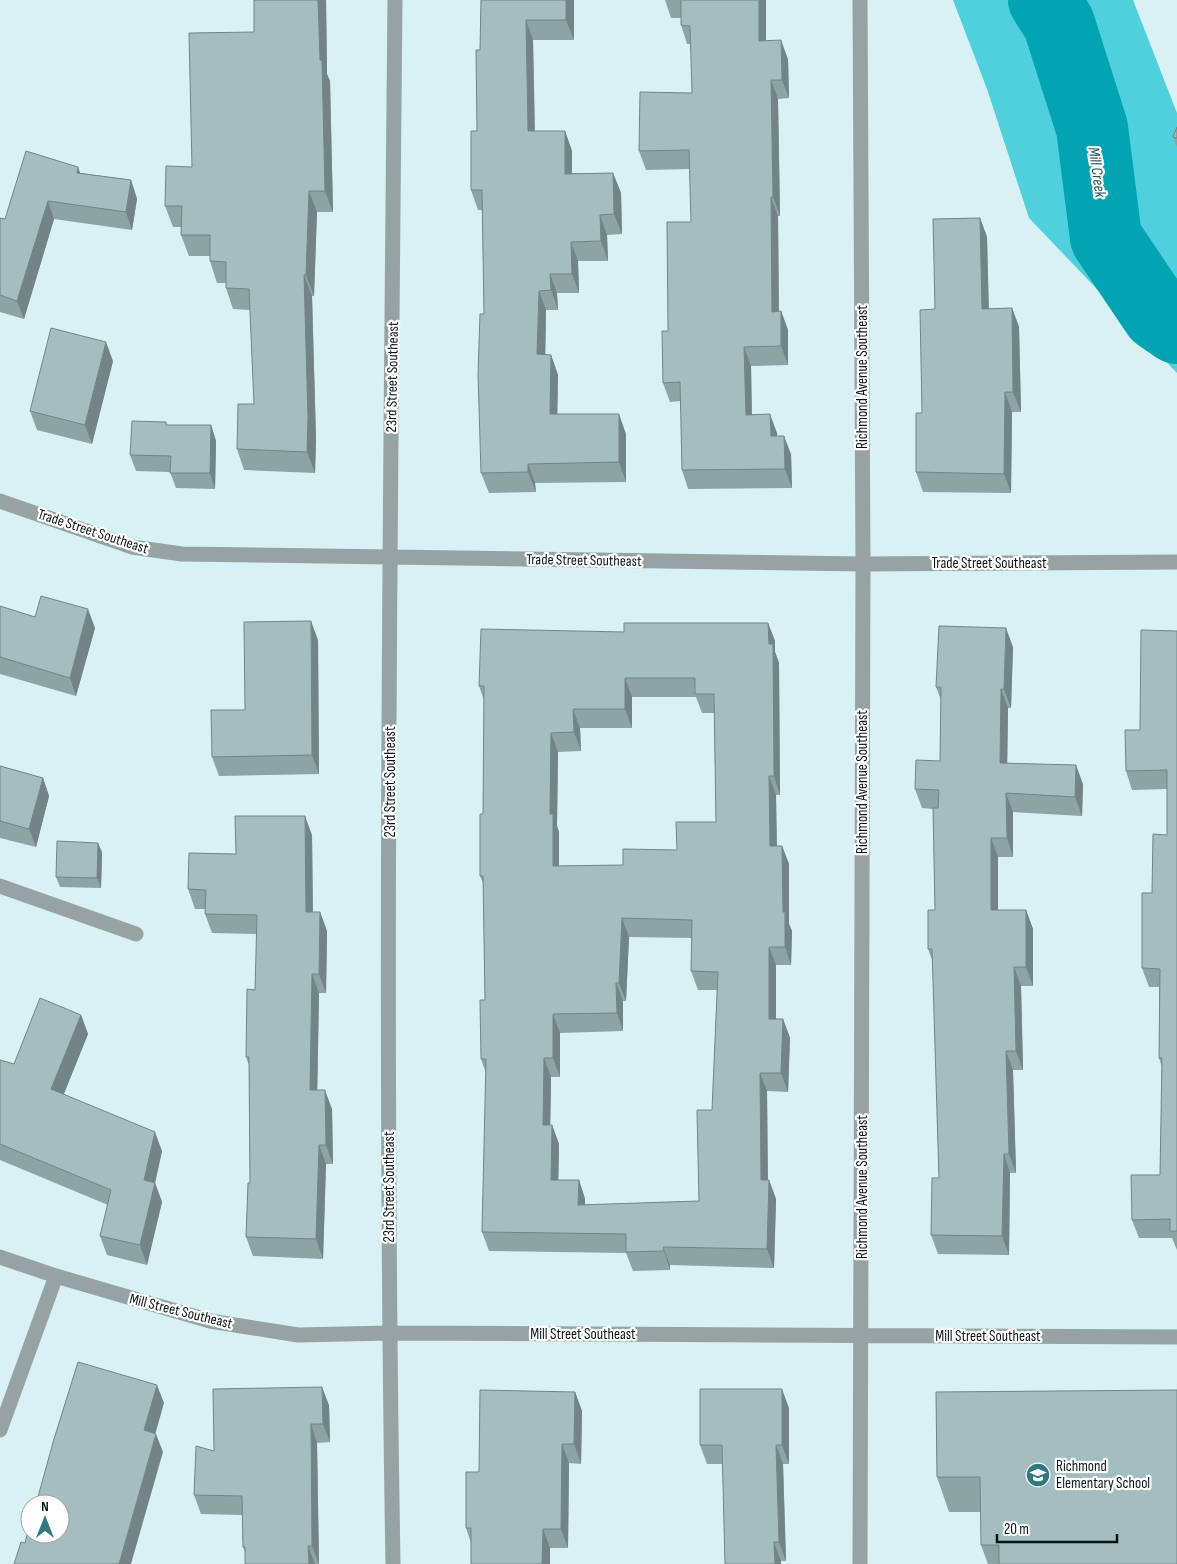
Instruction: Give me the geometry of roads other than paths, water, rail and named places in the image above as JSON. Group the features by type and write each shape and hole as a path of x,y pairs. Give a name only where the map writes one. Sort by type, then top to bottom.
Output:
{"street":[{"name":"23rd Street Southeast","path":"393,1564 389,1333 390,557 395,0"},
{"name":"Richmond Avenue Southeast","path":"860,0 862,564 862,1336 860,1564"},
{"name":"Trade Street Southeast","path":"0,501 132,547 182,554 862,564 1177,562"},
{"path":"0,886 136,934"},
{"name":"Mill Street Southeast","path":"0,1257 56,1276 210,1321 298,1335 389,1333 1177,1337"},
{"path":"0,1430 56,1276"}],"waterway":[{"name":"Mill Creek","path":"1044,0 1059,24 1092,128 1106,238 1158,315 1177,328"}],"place":[{"name":"Richmond Elementary School","path":"1038,1475"}]}
